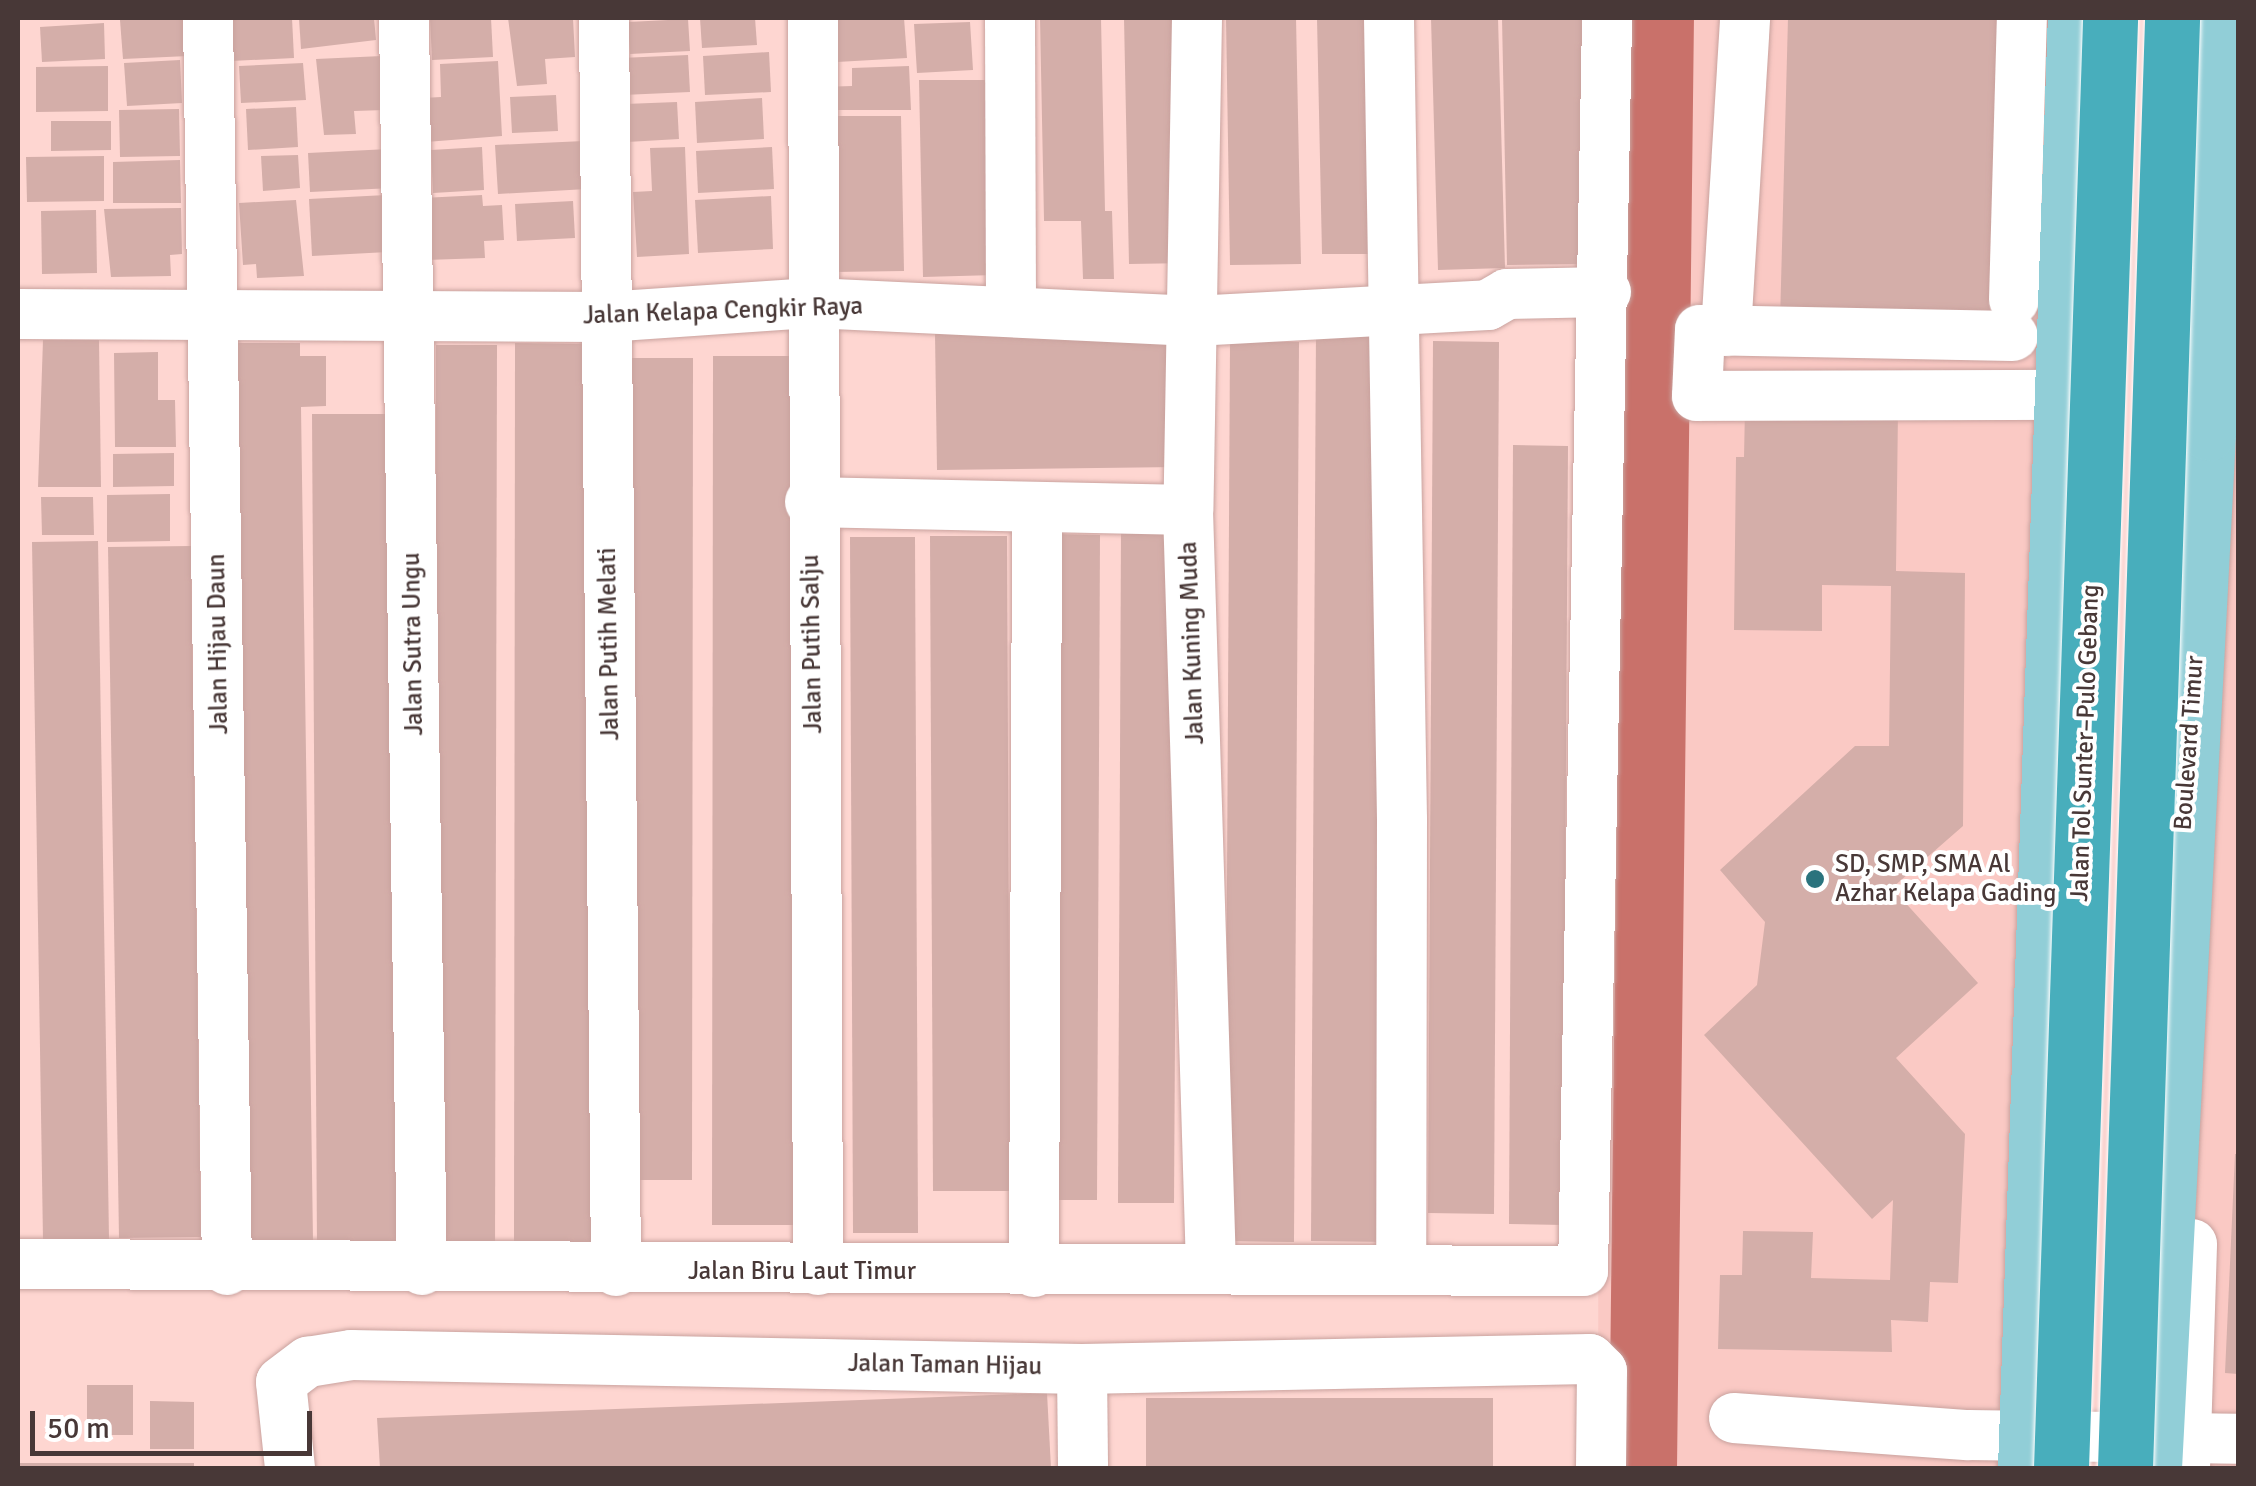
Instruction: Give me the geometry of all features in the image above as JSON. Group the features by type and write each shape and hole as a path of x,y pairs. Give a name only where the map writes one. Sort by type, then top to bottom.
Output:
{"highway":[{"name":"Jalan Tol Sunter–Pulo Gebang","path":"2037,1458 2110,18"},
{"path":"2161,1456 2172,18"}],"main road":[{"path":"2037,1458 2075,18"},
{"name":"Boulevard Timur","path":"2161,1456 2177,1289 2225,427 2219,18"}],"street":[{"name":"Jalan Hijau Daun","path":"208,18 227,1270"},
{"name":"Jalan Sutra Ungu","path":"404,18 422,1270"},
{"name":"Jalan Putih Melati","path":"604,18 616,1271"},
{"name":"Jalan Putih Salju","path":"813,18 810,502 818,1270"},
{"path":"1010,18 1011,311"},
{"name":"Jalan Kuning Muda","path":"1197,18 1188,510 1211,1269"},
{"path":"1389,18 1401,1268"},
{"path":"1606,18 1606,306"},
{"path":"1726,330 1745,18"},
{"path":"2010,395 2022,18"},
{"path":"2065,395 1696,396 1700,330 2013,318 2068,300"},
{"name":"Jalan Kelapa Cengkir Raya","path":"18,314 605,317 813,303 1194,322 1488,305 1510,318 1606,306"},
{"name":"Jalan Biru Laut Timur","path":"18,1264 227,1270 616,1271 1586,1268 1606,306"},
{"path":"810,502 1037,511 1188,510"},
{"path":"1034,1272 1037,511"},
{"name":"Jalan Taman Hijau","path":"290,1468 281,1382 308,1362 351,1355 1082,1368 1590,1359 1602,1371 1601,1468"},
{"path":"1082,1368 1083,1468"},
{"path":"1734,1418 1968,1452 2037,1458 2161,1456 2238,1438"}],"shaded area":[{"path":"1600,18 2238,18 2238,1468 1598,1468"}],"building":[{"path":"185,18 188,56 123,59 120,20"},
{"path":"229,18 292,18 294,58 231,61"},
{"path":"299,18 374,18 376,40 301,49"},
{"path":"430,18 491,18 493,57 432,60"},
{"path":"508,18 573,18 575,57 545,59 547,84 517,86"},
{"path":"700,18 755,18 757,45 702,48"},
{"path":"835,18 904,18 907,58 837,62"},
{"path":"1040,18 1101,18 1105,211 1112,211 1114,279 1083,279 1081,221 1044,221"},
{"path":"1124,18 1186,18 1191,263 1129,264"},
{"path":"1226,18 1296,18 1301,264 1230,265"},
{"path":"1317,18 1376,18 1380,254 1322,254"},
{"path":"1431,18 1498,18 1505,268 1438,270"},
{"path":"1502,18 1584,18 1589,264 1507,265"},
{"path":"1788,18 2001,18 1992,329 1780,322"},
{"path":"688,19 690,51 630,54 628,22"},
{"path":"970,22 973,70 917,73 914,24"},
{"path":"104,23 105,59 42,62 40,27"},
{"path":"769,52 771,92 705,95 703,56"},
{"path":"688,55 690,92 623,95 621,58"},
{"path":"382,56 385,110 354,111 356,134 324,135 316,59"},
{"path":"180,60 182,103 127,106 124,63"},
{"path":"498,61 502,136 426,142 423,98 441,97 440,64"},
{"path":"303,63 306,100 241,103 239,66"},
{"path":"108,66 108,111 36,112 36,67"},
{"path":"909,66 911,110 820,110 820,87 852,86 852,68"},
{"path":"919,80 991,80 995,275 923,277"},
{"path":"556,95 558,131 512,133 510,97"},
{"path":"762,98 764,139 697,143 695,102"},
{"path":"677,102 679,139 627,142 625,104"},
{"path":"296,107 298,147 248,150 246,109"},
{"path":"179,109 180,156 120,157 119,110"},
{"path":"831,116 901,116 904,271 834,272"},
{"path":"51,121 111,121 111,150 51,151"},
{"path":"584,141 587,189 498,194 495,145"},
{"path":"482,147 484,190 433,193 431,150"},
{"path":"685,147 689,254 637,257 633,192 652,191 650,148"},
{"path":"772,147 774,189 698,193 696,151"},
{"path":"389,149 392,188 310,192 308,153"},
{"path":"298,155 300,188 263,191 261,156"},
{"path":"104,156 104,201 27,202 26,157"},
{"path":"180,160 181,203 113,203 113,162"},
{"path":"386,195 388,252 312,256 309,199"},
{"path":"482,195 483,206 502,205 504,240 484,241 485,258 426,260 422,198"},
{"path":"771,196 773,249 698,253 695,200"},
{"path":"296,200 304,276 257,278 256,264 243,265 239,203"},
{"path":"573,201 575,238 517,241 515,204"},
{"path":"181,208 182,254 170,255 171,276 111,277 104,209"},
{"path":"96,210 97,273 42,274 41,211"},
{"path":"1316,329 1392,329 1388,1242 1311,1241"},
{"path":"1176,331 1178,467 937,470 935,334"},
{"path":"43,340 99,340 101,487 38,487"},
{"path":"1230,341 1299,342 1294,1242 1225,1241"},
{"path":"1433,341 1499,342 1494,1214 1428,1213"},
{"path":"230,343 300,343 300,356 326,356 326,406 301,407 313,1241 243,1242"},
{"path":"515,343 594,344 593,1248 514,1248"},
{"path":"436,345 497,345 495,1258 436,1258"},
{"path":"158,352 158,400 175,400 176,447 115,447 114,353"},
{"path":"713,356 797,356 796,1225 712,1225"},
{"path":"632,358 693,358 692,1180 631,1180"},
{"name":"SD, SMP, SMA Al Azhar Kelapa Gading","path":"1745,408 1898,411 1896,571 1965,573 1963,826 1892,888 1978,983 1896,1058 1965,1134 1958,1283 1930,1282 1928,1322 1891,1320 1892,1352 1718,1349 1720,1275 1742,1275 1743,1231 1813,1232 1811,1278 1890,1280 1893,1200 1872,1219 1704,1035 1757,985 1765,922 1720,870 1855,746 1889,746 1891,586 1822,585 1822,631 1734,630 1736,457 1744,457"},
{"path":"312,414 393,414 397,1247 317,1246"},
{"path":"1513,445 1568,446 1563,1225 1509,1224"},
{"path":"174,453 174,486 113,487 113,454"},
{"path":"170,494 170,541 107,542 107,495"},
{"path":"41,497 93,497 94,535 42,535"},
{"path":"1121,529 1178,530 1174,1203 1118,1203"},
{"path":"1052,534 1100,535 1097,1200 1048,1200"},
{"path":"930,536 1007,536 1010,1191 933,1191"},
{"path":"850,537 915,537 918,1233 853,1233"},
{"path":"98,541 109,1239 43,1240 32,542"},
{"path":"191,546 201,1237 119,1238 108,547"},
{"path":"2238,1154 2238,1374 2225,1373"},
{"path":"87,1385 133,1385 133,1435 87,1435"},
{"path":"1047,1393 1051,1468 380,1468 377,1418"},
{"path":"1146,1398 1493,1398 1493,1468 1146,1468"},
{"path":"150,1401 194,1402 194,1449 150,1449"},
{"path":"19,1463 194,1463 194,1468 19,1468"}],"waterway":[{"path":"1643,1468 1660,18"}],"place":[{"name":"SD, SMP, SMA Al Azhar Kelapa Gading","path":"1815,879"}]}
